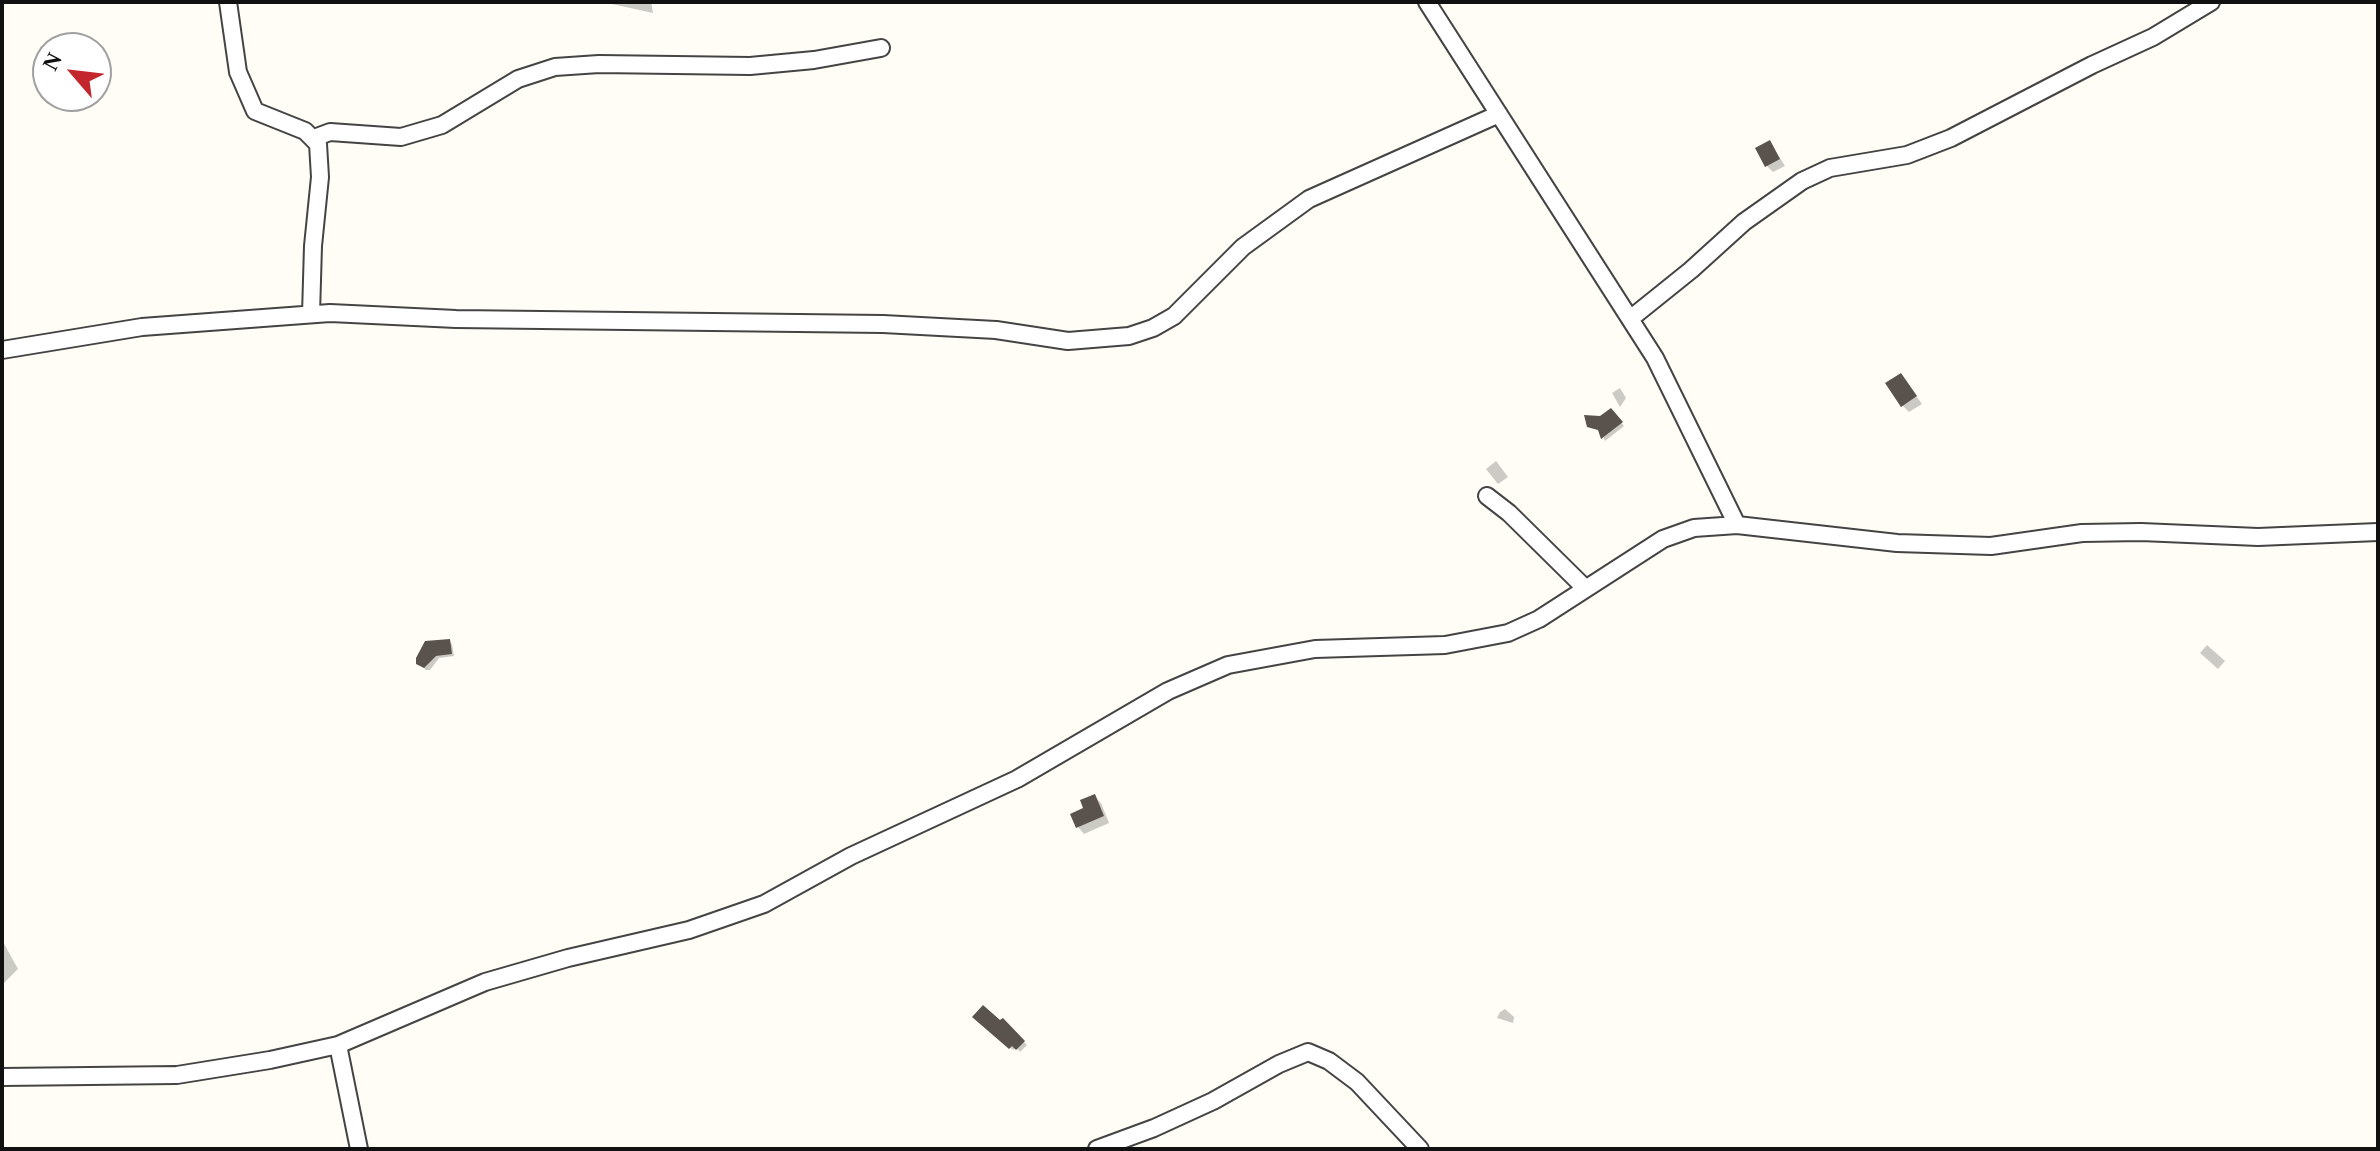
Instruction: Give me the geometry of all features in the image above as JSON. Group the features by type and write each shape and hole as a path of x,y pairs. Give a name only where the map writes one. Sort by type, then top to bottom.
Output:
{"street":[{"path":"228,2 238,72 255,111 291,124 314,138 318,144 320,177 313,246 311,314"},
{"path":"1427,2 1655,358 1737,525"},
{"path":"1630,319 1744,222 1802,181 1830,168 1907,155 1951,138 2153,37 2211,2"},
{"path":"314,138 330,132 401,137 442,125 518,79 555,67 599,64 750,66 814,60 881,48"},
{"path":"2,350 142,327 330,313 456,319 883,324 996,330 1068,341 1129,336 1153,328 1174,316 1243,247 1309,199 1499,114"},
{"path":"1487,496 1509,513 1585,588"},
{"path":"2,1077 177,1075 338,1045 485,982 568,958 689,930 764,904 851,856 1017,779 1168,691 1228,665 1315,649 1445,645 1508,633 1539,619 1663,539 1694,528 1737,525 1897,543 1991,546 2082,533 2166,532 2258,537 2378,532"},
{"path":"338,1045 359,1149"},
{"path":"1097,1149 1213,1101 1279,1064 1308,1052 1329,1061 1357,1082 1420,1149"}],"building":[{"path":"1770,140 1780,159 1765,167 1755,148"},
{"path":"1901,373 1917,396 1901,407 1885,383"},
{"path":"1611,408 1623,422 1601,439 1598,430 1587,427 1584,415 1600,416"},
{"path":"450,639 452,654 436,656 424,668 416,664 425,641"},
{"path":"1095,794 1104,816 1076,828 1070,814 1083,808 1080,800"},
{"path":"983,1005 1000,1020 1003,1018 1025,1041 1016,1050 1012,1046 1009,1049 972,1017"}]}
